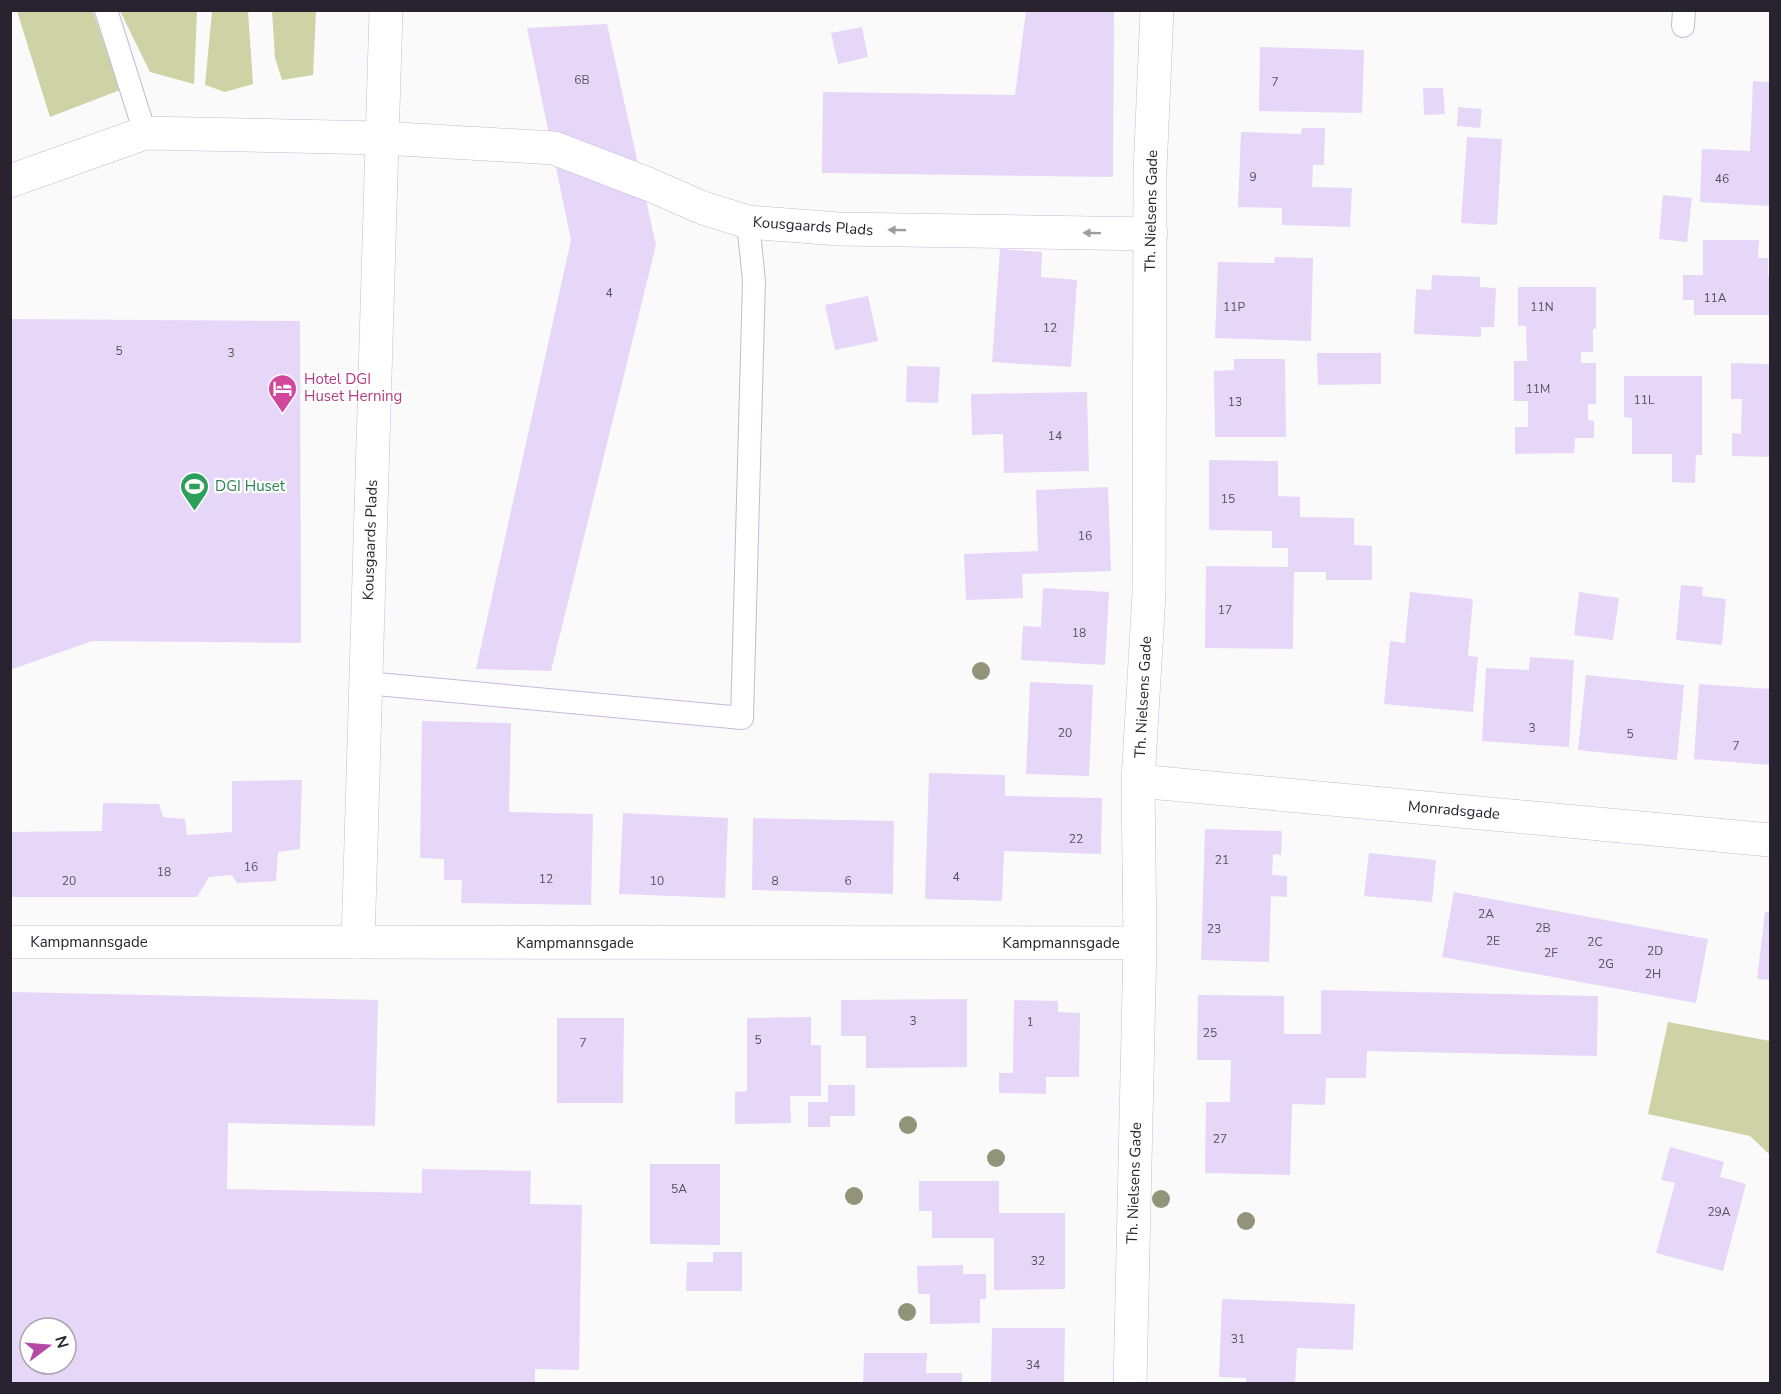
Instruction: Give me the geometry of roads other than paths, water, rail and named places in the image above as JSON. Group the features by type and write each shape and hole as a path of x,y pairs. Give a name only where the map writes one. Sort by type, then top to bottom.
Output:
{"street":[{"name":"Kousgaards Plads","path":"358,942 386,10"},
{"name":"Th. Nielsens Gade","path":"1130,1383 1140,944 1138,781 1149,594 1150,171 1157,10"},
{"name":"Kousgaards Plads","path":"10,181 145,133 382,138 554,148 703,208 748,222 839,229 1151,234"},
{"name":"Monradsgade","path":"1138,781 1770,840"},
{"name":"Kampmannsgade","path":"10,942 1140,944"}],"lane":[{"path":"106,10 145,133"},
{"path":"366,683 742,718 754,281 748,222"}],"place":[{"name":"Hotel DGI Huset Herning","path":"283,414"},
{"name":"DGI Huset","path":"194,512"}]}
